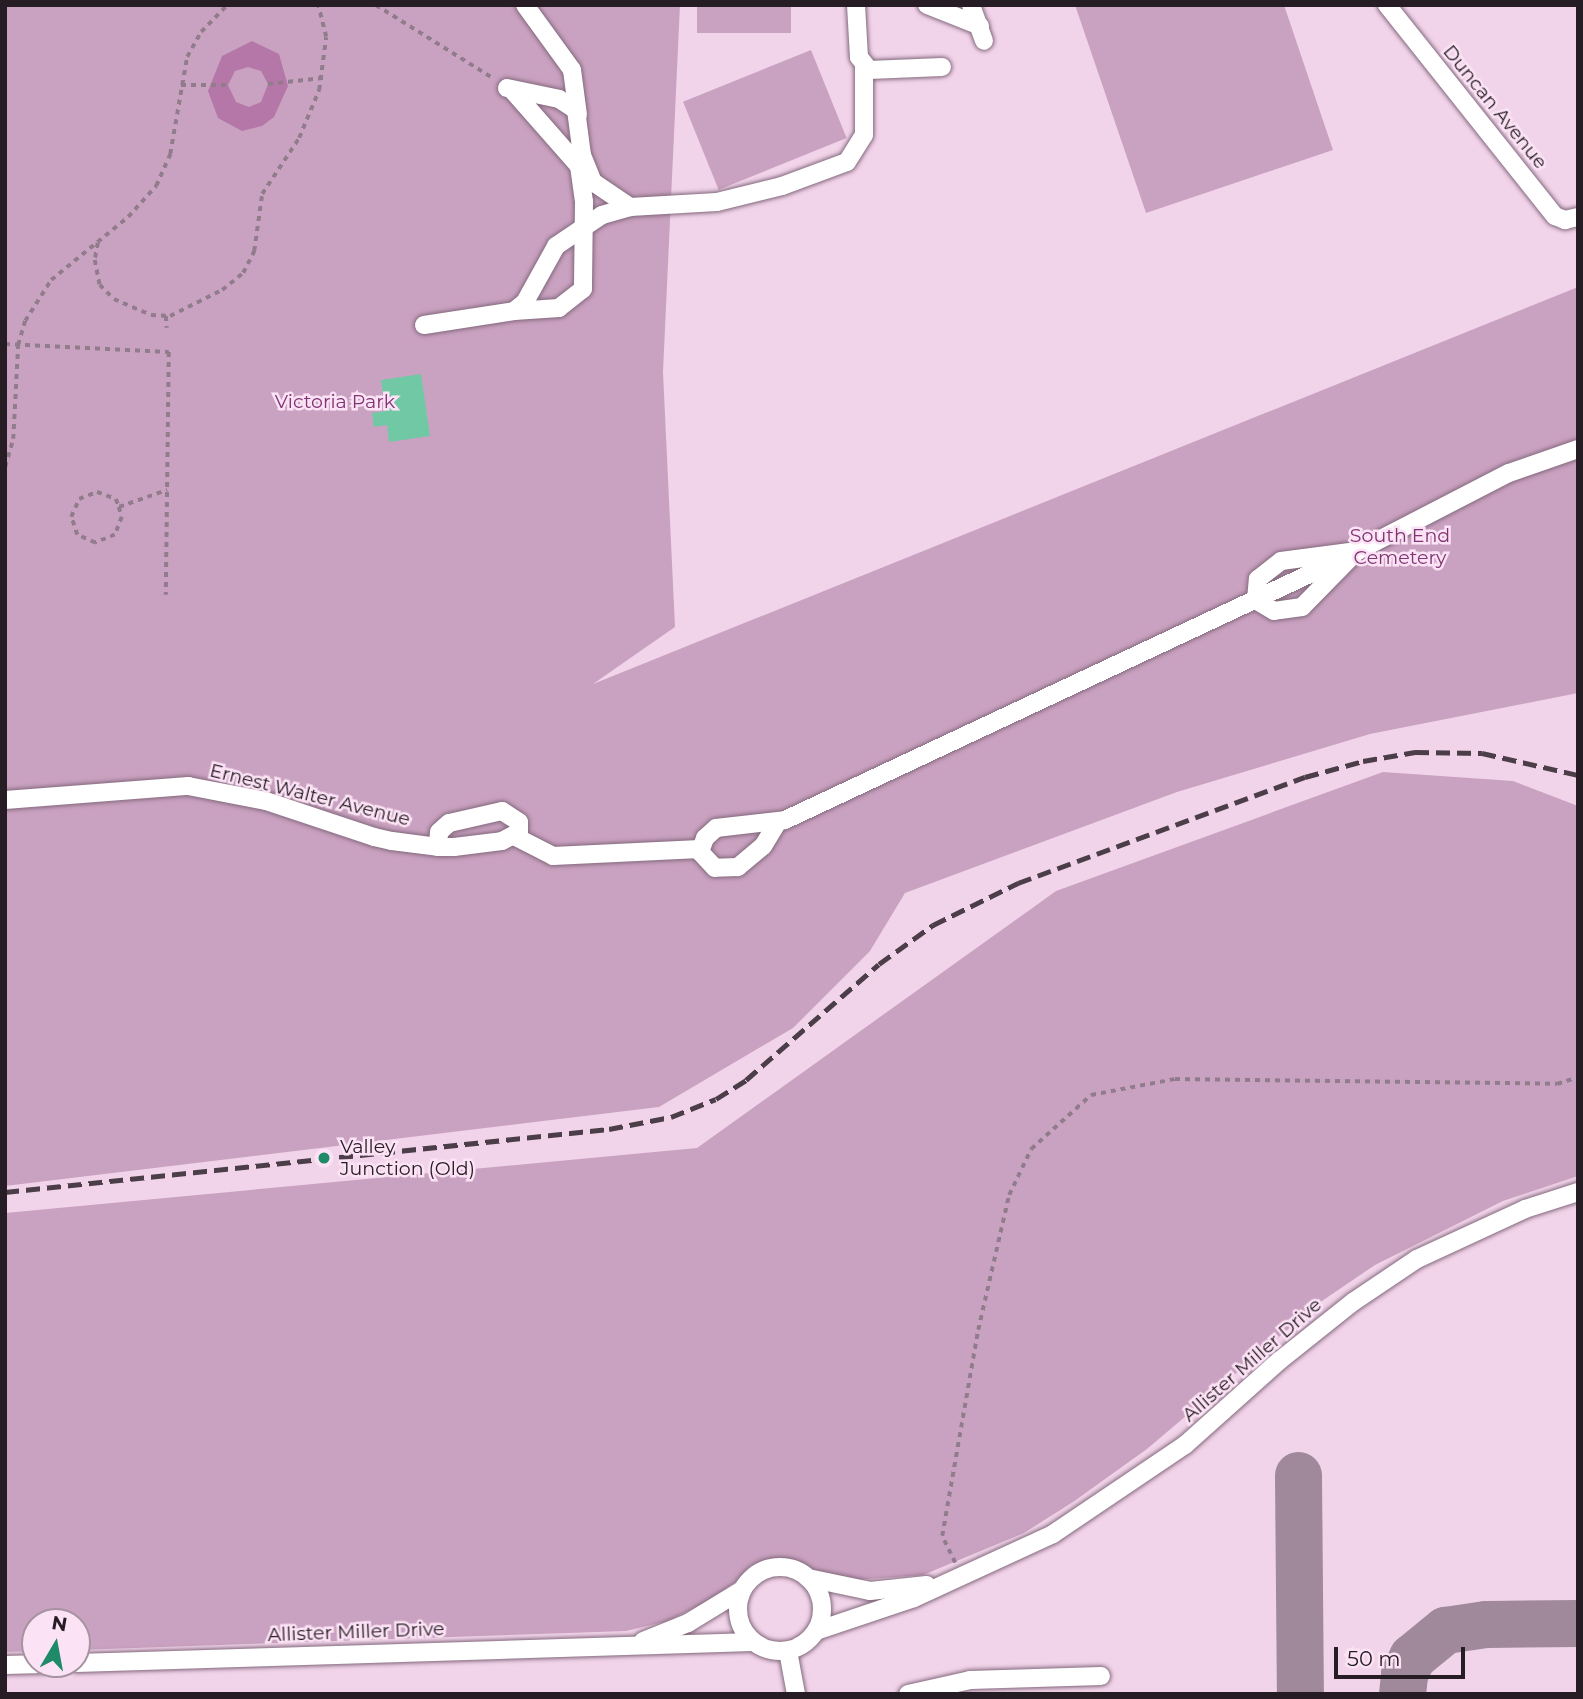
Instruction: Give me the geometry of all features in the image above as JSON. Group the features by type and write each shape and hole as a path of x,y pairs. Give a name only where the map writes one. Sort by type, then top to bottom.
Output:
{"street":[{"path":"525,5 572,70 582,155 593,182 629,206"},
{"path":"856,5 859,57 864,65 876,72 942,67"},
{"path":"927,5 982,33 971,5"},
{"name":"Duncan Avenue","path":"1387,5 1555,216 1565,220 1578,217"},
{"path":"514,311 525,302 551,251 582,226 629,206 717,202 782,186 847,162 864,135 864,65"},
{"path":"508,89 559,99 578,115"},
{"path":"424,325 514,311 559,308 583,289 579,166 508,89"},
{"path":"1256,600 1274,611 1302,607 1357,551 1509,473 1578,449"},
{"path":"1256,600 1258,579 1281,561 1357,551"},
{"path":"777,823 763,846 738,867 715,868 706,862 700,849 705,838 722,825 777,823 1256,600"},
{"name":"Ernest Walter Avenue","path":"5,800 188,786 266,801 374,837 438,847 480,846 516,834"},
{"path":"438,847 442,827 492,813 508,812 517,818 516,834 553,856 700,849"},
{"name":"Allister Miller Drive","path":"816,1631 962,1577 1053,1534 1140,1478 1343,1310 1418,1259 1525,1209 1578,1192"},
{"path":"772,1568 797,1571 808,1578 821,1603 816,1631 788,1651 769,1651 753,1642 740,1623 742,1590 750,1580 772,1568"},
{"name":"Allister Miller Drive","path":"808,1578 870,1591 962,1577"},
{"name":"Allister Miller Drive","path":"636,1643 688,1623 742,1590"},
{"name":"Allister Miller Drive","path":"91,1662 636,1643 753,1642"},
{"path":"788,1651 796,1694"},
{"path":"908,1694 970,1680 1101,1676"}],"path":[{"path":"5,467 15,429 18,345 25,321 44,288 128,217 160,178 174,136 181,85 195,41 227,5"},
{"path":"98,241 95,268 107,294 136,309 166,316 232,284 248,266 262,194 299,138 323,78 326,37 318,5"},
{"path":"376,5 508,89"},
{"path":"268,83 293,83 323,78"},
{"path":"181,85 228,85"},
{"path":"166,316 167,328"},
{"path":"5,344 169,352 166,595"},
{"path":"119,507 167,490"},
{"path":"97,492 116,499 119,507 122,517 115,535 95,542 77,535 71,516 79,499 97,492"},
{"path":"962,1577 942,1536 978,1329 1009,1195 1031,1149 1059,1120 1091,1095 1175,1079 1557,1084 1578,1077"}],"green space":[{"path":"5,5 680,5 663,372 675,627 593,684 1578,287 1578,693 1370,734 1177,792 905,893 870,951 793,1028 659,1107 5,1186"},
{"path":"697,5 791,5 791,33 697,33"},
{"path":"1075,5 1284,5 1333,150 1146,213"},
{"path":"811,50 847,138 719,190 683,102"},
{"path":"1383,772 1513,781 1578,806 1578,1176 1503,1201 1375,1265 1319,1303 1147,1449 1073,1502 1024,1533 923,1575 855,1580 770,1559 750,1566 738,1580 708,1601 668,1621 626,1631 91,1650 91,1608 21,1608 21,1651 5,1652 5,1213 697,1148 1056,891"}],"shaded area":[{"path":"252,41 279,54 288,86 274,117 262,126 242,131 218,118 208,91 222,56","holes":["248,67 261,71 268,84 261,102 249,107 236,102 228,85 235,71"]}],"building":[{"path":"421,374 430,436 389,442 387,425 374,427 372,413 385,411 381,380"}],"taxiway":[{"path":"1298,1475 1300,1694"},
{"path":"1402,1694 1404,1674 1412,1657 1445,1630 1486,1624 1578,1623"}],"railway":[{"path":"5,1192 609,1129 671,1117 716,1099 746,1080 879,964 933,925 1018,883 1305,777 1363,761 1415,752 1482,753 1578,775"}],"place":[{"name":"Valley Junction (Old)","path":"324,1158"}],"park label":[{"name":"Victoria Park","path":"335,402"},
{"name":"South End Cemetery","path":"1400,547"}]}
